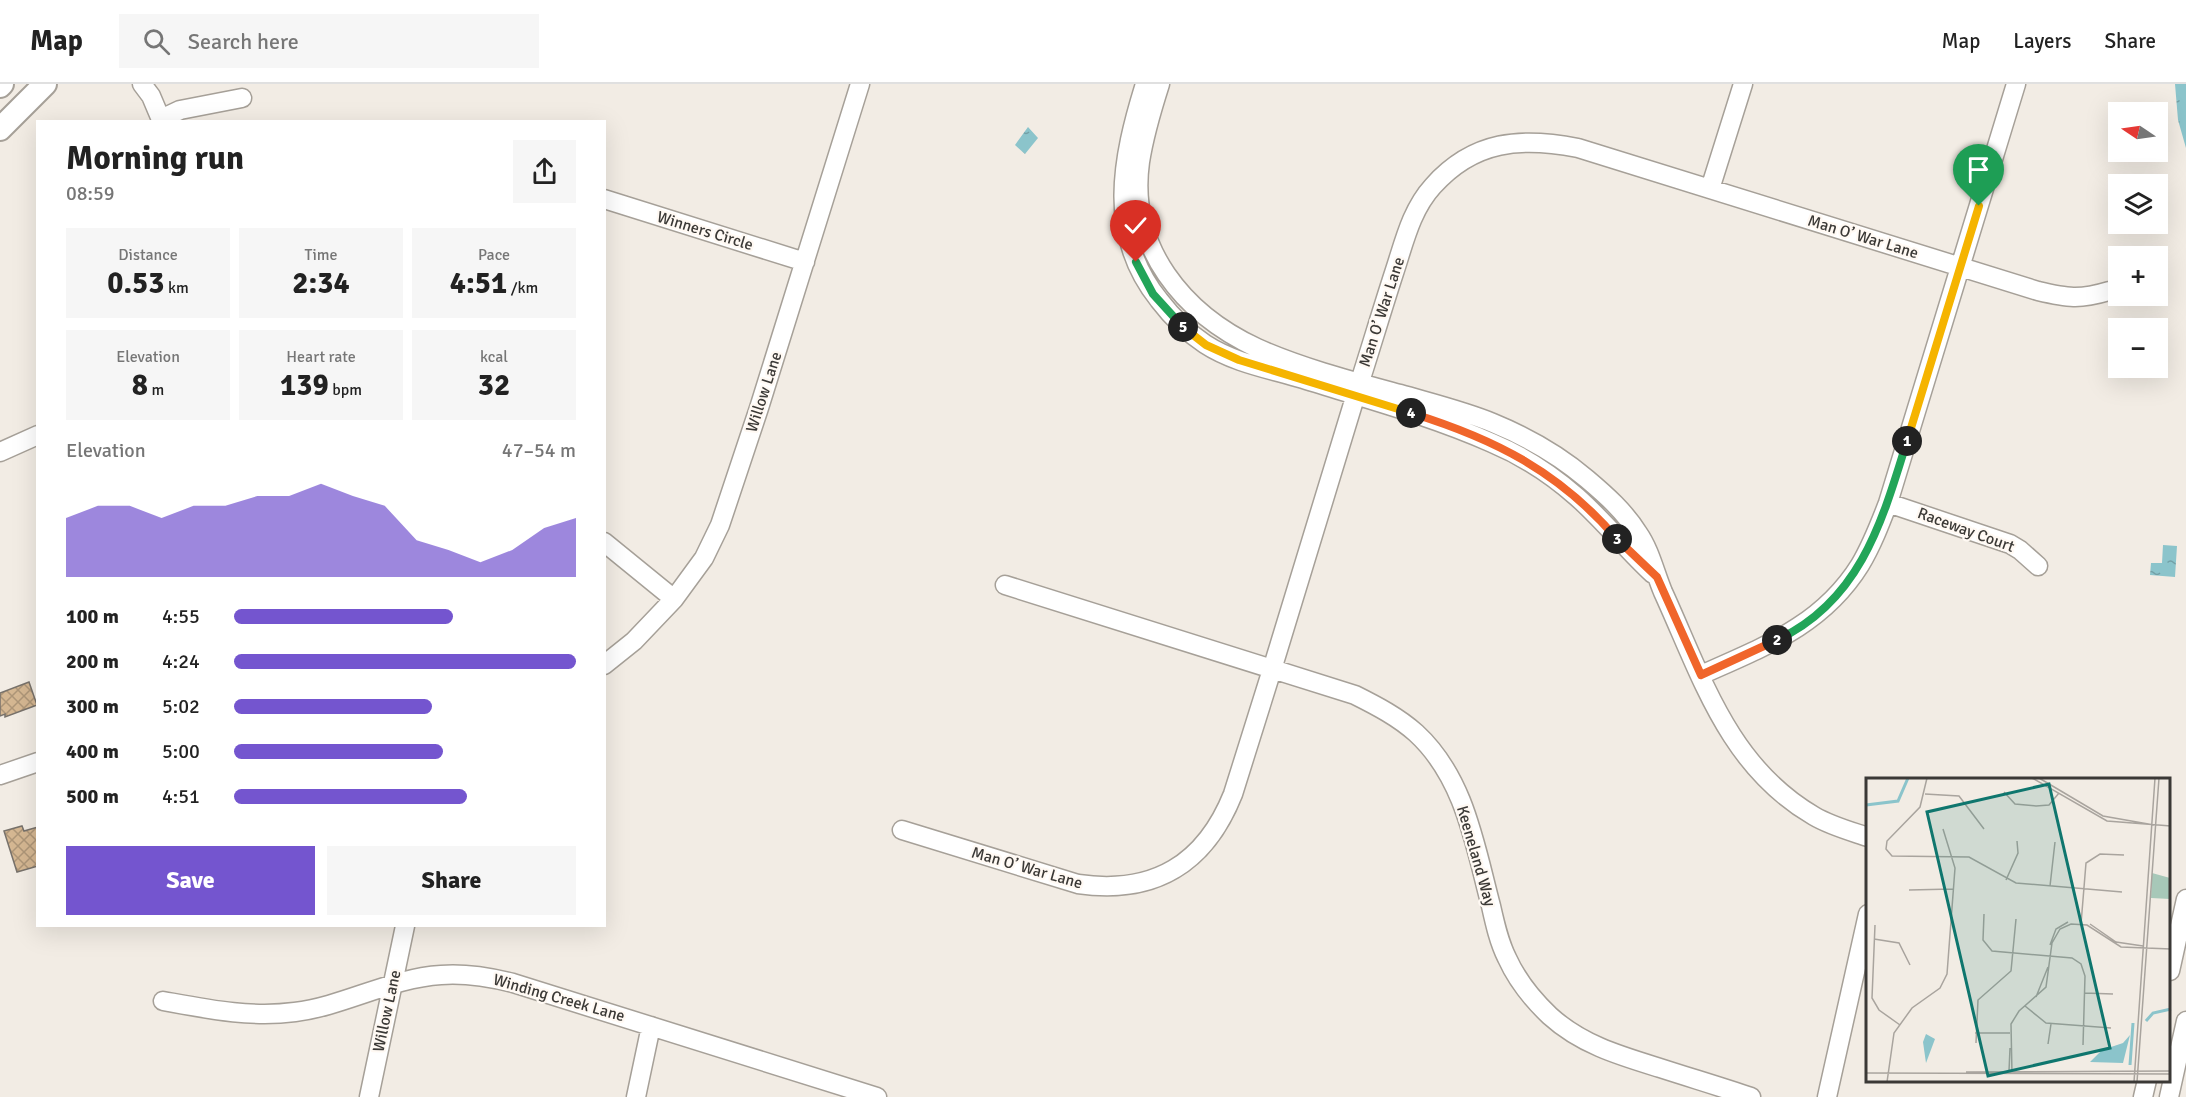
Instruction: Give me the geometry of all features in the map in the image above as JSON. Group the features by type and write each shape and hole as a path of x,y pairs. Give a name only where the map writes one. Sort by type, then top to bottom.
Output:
{"main road":[{"path":"0,129 45,84"}],"street":[{"path":"142,84 151,96 161,120 180,110 242,98"},
{"name":"Willow Lane","path":"606,663 634,641 674,599 704,558 720,525 860,84"},
{"path":"1710,189 1743,84"},
{"path":"1701,675 1781,639 1812,619 1830,603 1860,565 1872,544 1888,503 2016,84"},
{"path":"1149,85 1130,133 1123,179 1123,215 1127,239 1136,262 1153,294 1168,313 1206,345 1227,356 1358,389 1449,425 1527,461 1576,496 1626,550 1657,577 1728,732 1749,762 1785,797 1815,817 1838,828 1866,836"},
{"name":"Man O’ War Lane","path":"902,830 1078,884 1103,888 1127,886 1151,880 1173,870 1210,838 1224,817 1233,794 1412,218 1432,186 1471,156 1505,143 1530,141 1578,148 2061,297 2086,298 2108,291"},
{"name":"Winners Circle","path":"606,200 805,262"},
{"path":"0,452 36,436"},
{"name":"Raceway Court","path":"1888,503 2010,543 2038,566"},
{"path":"606,544 674,599"},
{"name":"Keeneland Way","path":"1005,585 1355,695 1388,712 1417,734 1434,752 1451,779 1467,816 1498,935 1507,958 1519,979 1550,1016 1570,1032 1613,1053 1751,1097"},
{"path":"0,775 36,763"},
{"path":"2171,896 2186,899 2178,920 2171,960"},
{"path":"1827,1097 1866,923"},
{"name":"Willow Lane","path":"369,1097 405,927"},
{"name":"Winding Creek Lane","path":"163,1001 224,1012 260,1015 296,1012 439,975 489,977 877,1097"},
{"path":"2169,1097 2186,1021"},
{"path":"636,1097 651,1026"},
{"path":"2143,1097 2147,1082"}],"water":[{"path":"2175,84 2186,84 2186,148 2178,120"},
{"path":"1028,127 1038,138 1025,154 1015,145"},
{"path":"2163,545 2177,546 2175,577 2150,575 2151,563 2162,563"}],"building":[{"path":"29,682 36,705 5,717 5,714 0,716 0,693"},
{"path":"22,826 24,831 36,828 36,867 17,872 4,831"}],"route":[{"path":"1136,262 1153,294 1168,313 1206,345 1227,356 1449,425 1494,444 1547,474 1576,496 1626,550 1657,577 1701,675 1781,639 1812,619 1846,585 1860,565 1872,544 1888,503 1979,206"}]}
